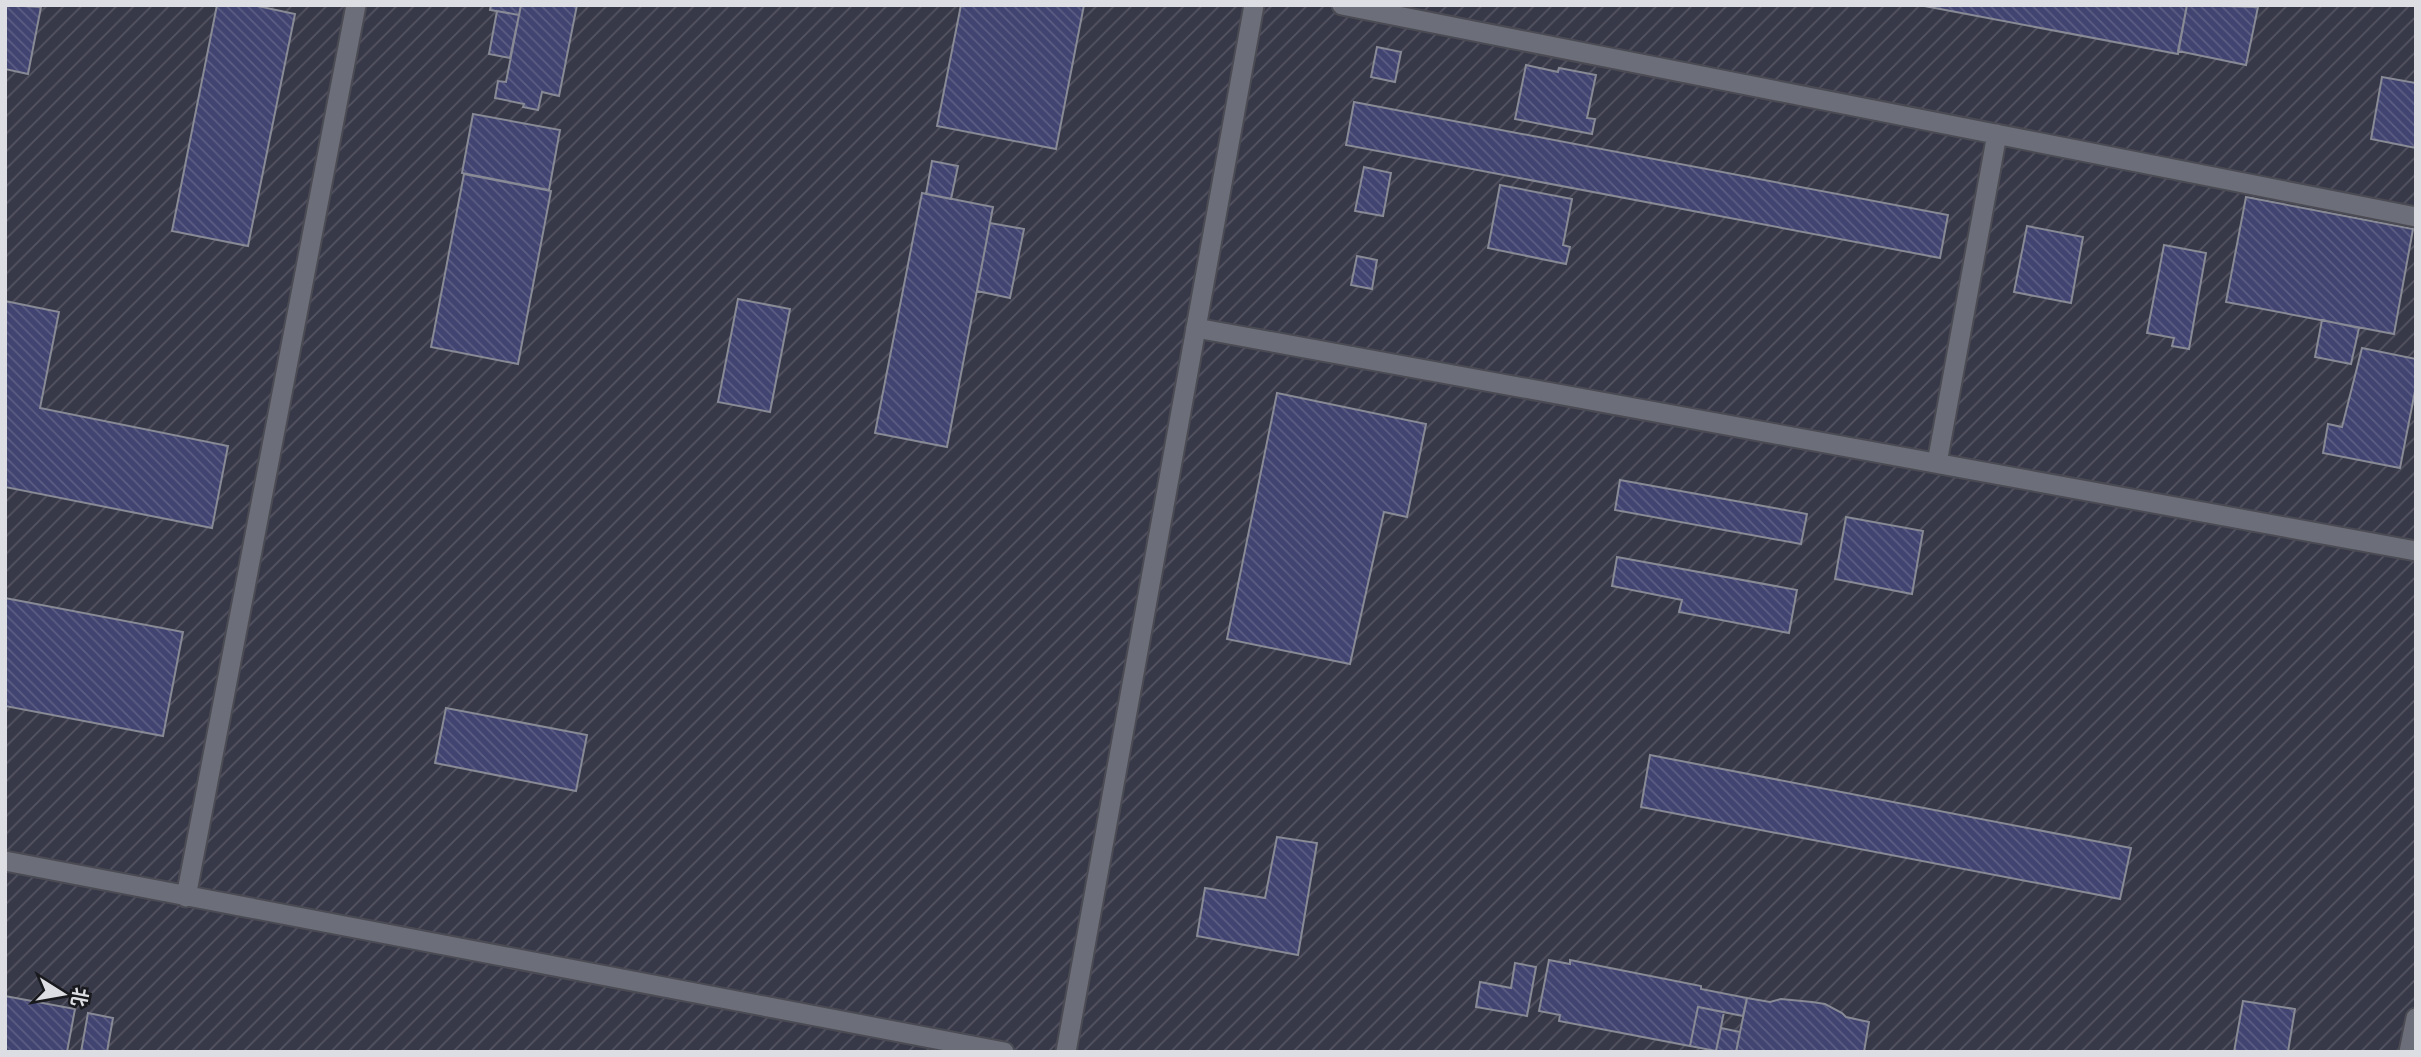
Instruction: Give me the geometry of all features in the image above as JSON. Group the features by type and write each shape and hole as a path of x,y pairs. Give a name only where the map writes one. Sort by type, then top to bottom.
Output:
{"street":[{"path":"186,897 356,5"},
{"path":"1066,1052 1254,5"},
{"path":"1342,5 2416,217"},
{"path":"1937,463 1997,134"},
{"path":"1196,328 2416,551"},
{"path":"5,861 1004,1052"},
{"path":"2409,1052 2416,1018"}],"shaded area":[{"path":"5,5 2416,5 2416,1052 5,1052"}],"building":[{"path":"5,5 41,7 28,74 5,69"},
{"path":"217,5 253,5 295,14 248,246 172,231"},
{"path":"491,5 521,5 519,15 490,10"},
{"path":"521,5 577,5 559,96 542,92 538,110 495,98 498,81 506,82"},
{"path":"961,5 1084,5 1056,149 937,126"},
{"path":"1919,5 2187,5 2178,54"},
{"path":"2187,5 2258,7 2246,65 2178,51"},
{"path":"497,11 519,15 510,58 489,54"},
{"path":"1377,47 1401,52 1395,82 1371,77"},
{"path":"1526,65 1558,72 1559,68 1596,75 1587,118 1595,119 1592,134 1515,119"},
{"path":"2382,77 2416,83 2416,148 2371,139"},
{"path":"1354,102 1948,215 1940,258 1346,145"},
{"path":"473,114 560,130 549,190 462,173"},
{"path":"932,161 958,166 951,199 926,194"},
{"path":"1364,167 1391,173 1383,216 1355,211"},
{"path":"464,174 551,191 518,364 431,347"},
{"path":"1500,185 1572,199 1563,245 1570,247 1566,264 1488,248"},
{"path":"922,193 993,207 947,447 875,433"},
{"path":"2246,197 2413,229 2394,334 2226,302"},
{"path":"990,223 1024,229 1010,298 977,291"},
{"path":"2027,226 2083,237 2071,303 2014,292"},
{"path":"2164,245 2206,253 2189,349 2172,346 2174,338 2147,333"},
{"path":"1357,256 1377,260 1372,289 1351,285"},
{"path":"738,299 790,309 770,412 718,402"},
{"path":"5,301 59,312 40,408 228,446 212,528 5,487"},
{"path":"2322,320 2359,328 2351,364 2315,357"},
{"path":"2362,348 2416,359 2416,386 2400,468 2323,453 2328,424 2342,427"},
{"path":"1277,393 1426,424 1407,517 1384,512 1350,664 1227,639"},
{"path":"1620,480 1807,514 1801,544 1615,510"},
{"path":"1846,517 1923,531 1912,594 1835,579"},
{"path":"1617,557 1797,590 1789,633 1679,612 1682,600 1612,586"},
{"path":"5,598 183,632 163,736 5,706"},
{"path":"446,708 587,735 576,791 435,763"},
{"path":"1650,755 2131,848 2120,899 1641,807"},
{"path":"1277,837 1317,843 1298,955 1197,936 1205,888 1265,898"},
{"path":"1549,960 1570,964 1570,960 1747,998 1743,1016 1698,1007 1690,1046 1559,1021 1560,1015 1539,1011"},
{"path":"1515,963 1536,967 1527,1016 1476,1007 1480,982 1511,988"},
{"path":"5,996 75,1009 67,1052 5,1052"},
{"path":"1747,998 1770,1002 1781,999 1825,1004 1846,1017 1869,1022 1864,1052 1736,1052"},
{"path":"2243,1001 2295,1009 2288,1052 2234,1052"},
{"path":"1698,1007 1724,1012 1716,1051 1690,1046"},
{"path":"88,1013 113,1018 107,1052 81,1052"},
{"path":"1721,1028 1740,1032 1736,1052 1709,1052 1716,1051"}]}
